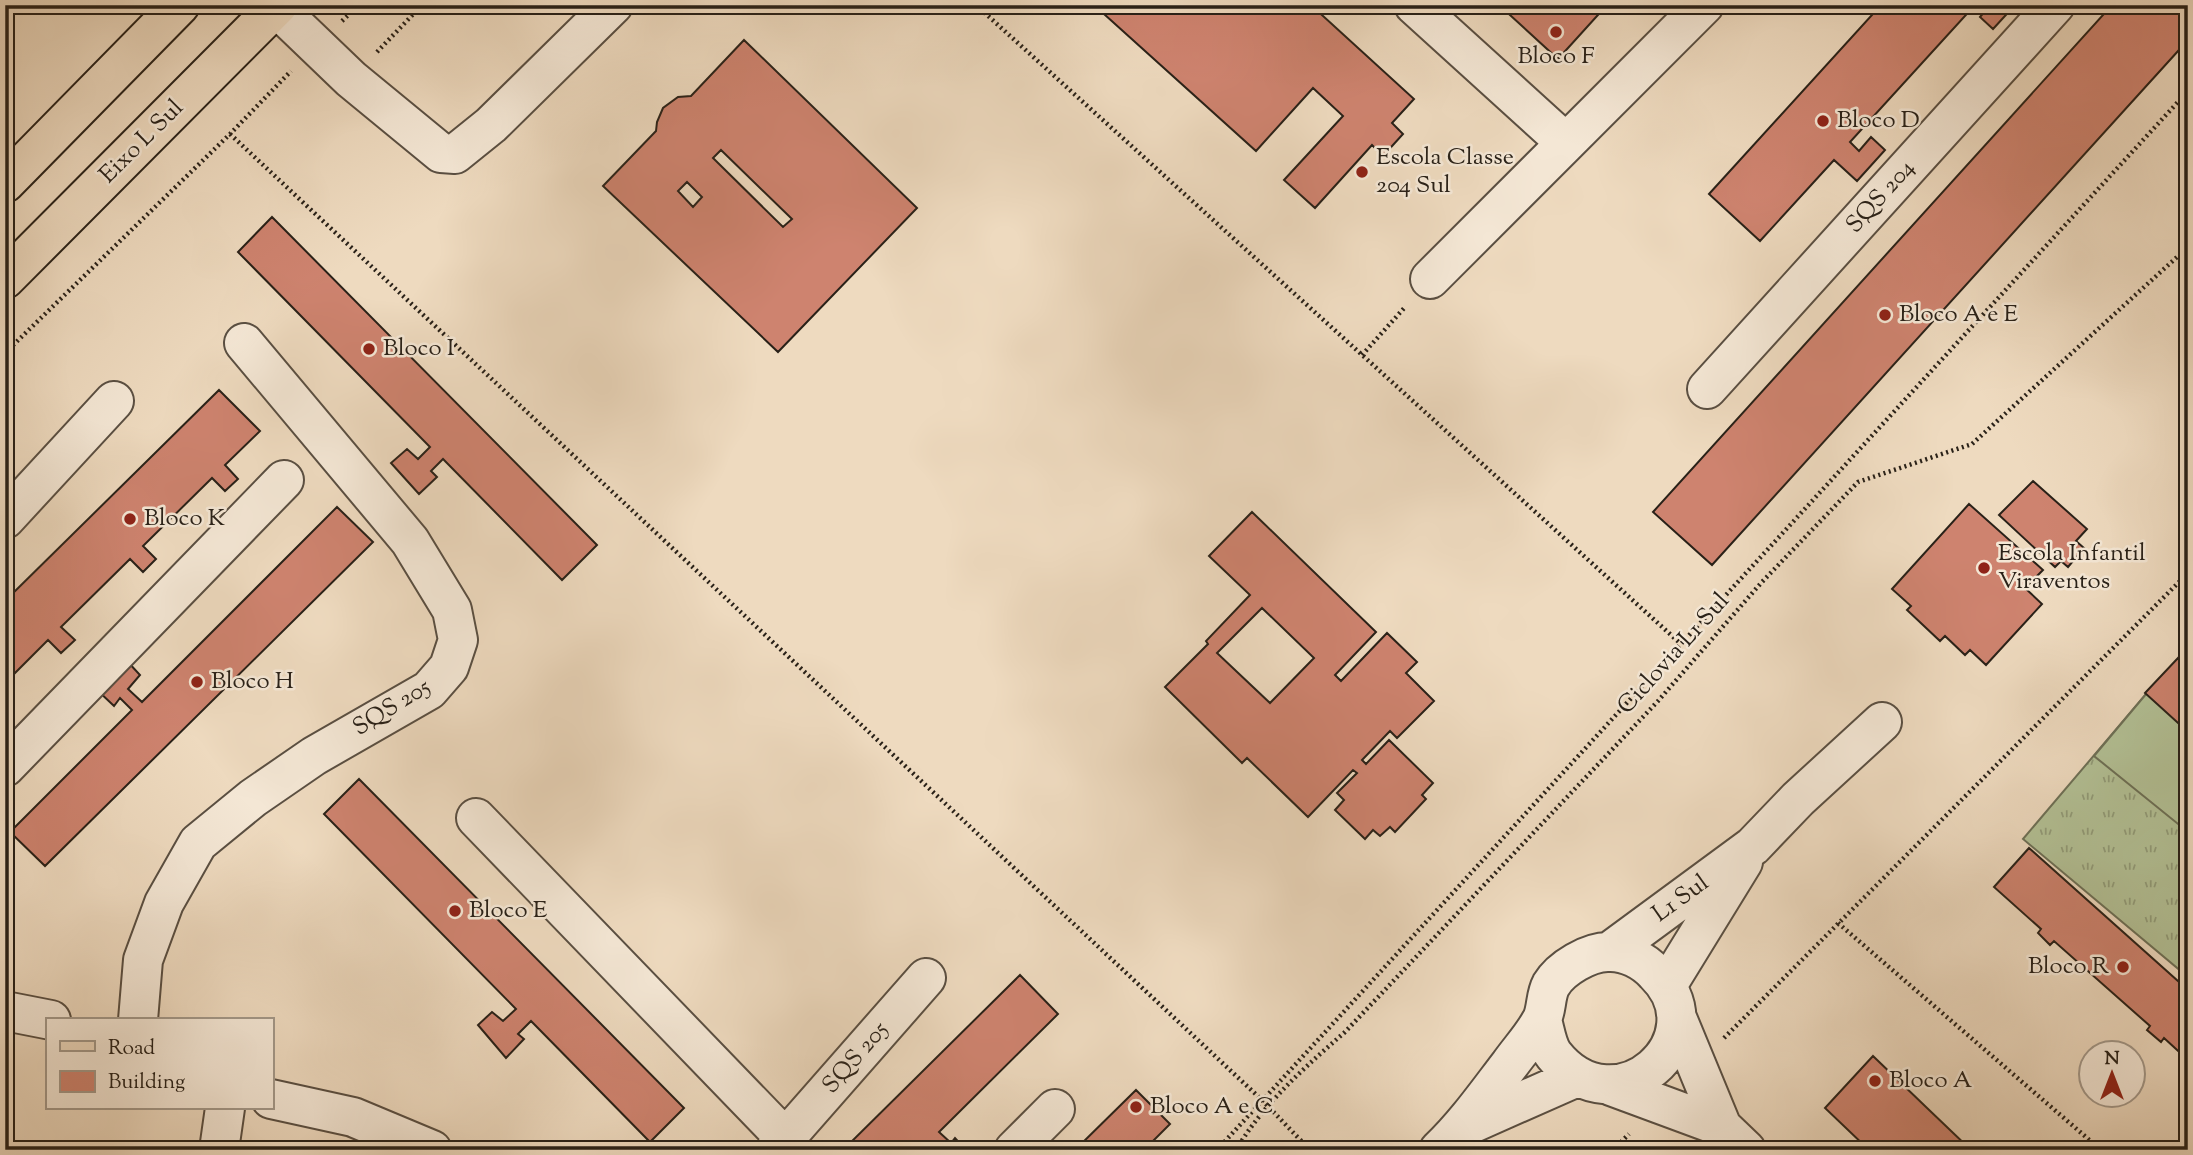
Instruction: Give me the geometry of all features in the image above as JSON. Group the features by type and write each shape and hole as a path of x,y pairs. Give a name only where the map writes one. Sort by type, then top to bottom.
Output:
{"main road":[{"path":"5,183 180,5"},
{"name":"Eixo L Sul","path":"5,279 277,6"}],"street":[{"path":"277,6 351,79 441,153 455,154 491,125 613,5"},
{"path":"1414,5 1566,143"},
{"path":"1430,279 1704,5"},
{"name":"SQS 204","path":"1707,389 2055,5"},
{"name":"SQS 205","path":"138,1018 143,960 164,903 198,843 253,798 314,757 429,690 449,667 458,640 452,610 410,541 244,343"},
{"path":"5,519 114,401"},
{"path":"5,767 285,480"},
{"name":"L1 Sul","path":"1609,952 1753,846 1882,722"},
{"name":"SQS 205","path":"476,818 780,1144 926,978"},
{"name":"L1 Sul","path":"1673,1001 1753,846"},
{"path":"1451,1139 1542,1020 1551,986 1575,961 1609,952 1643,960 1673,1001 1697,1066 1734,1138"},
{"path":"1451,1139 1594,1081 1644,1076 1669,1051 1673,1001"},
{"path":"5,1011 46,1019"},
{"path":"1542,1020 1552,1053 1594,1081 1658,1103 1734,1138"},
{"path":"273,1099 353,1117 432,1150"},
{"path":"1014,1150 1055,1109"},
{"path":"219,1150 225,1110"}],"path":[{"path":"5,353 359,5"},
{"path":"351,79 422,5"},
{"path":"976,5 1681,644"},
{"path":"1217,1150 2188,91"},
{"path":"230,134 1262,1100 1310,1150"},
{"name":"Ciclovia L1 Sul","path":"1236,1150 1268,1106 1345,1032 1658,701 1761,583 1858,482 1972,444 2188,247"},
{"path":"1362,355 1430,279"},
{"path":"1697,1066 2188,573"},
{"path":"1838,923 2101,1150"},
{"path":"1613,1150 1658,1103"}],"green space":[{"path":"2152,687 2188,716 2188,977 2023,839"},
{"path":"2152,687 2188,716 2188,832 2094,756"}],"building":[{"name":"Escola Classe 204 Sul","path":"1094,5 1311,5 1414,99 1392,123 1403,134 1383,156 1372,145 1315,208 1284,180 1343,116 1313,88 1256,151"},
{"name":"Bloco F","path":"1499,5 1607,5 1558,59"},
{"name":"Bloco D","path":"1881,5 1975,5 1850,142 1859,151 1871,137 1885,150 1857,181 1834,160 1760,241 1709,194"},
{"path":"1990,5 2015,5 1993,29 1980,17"},
{"name":"Bloco A e E","path":"2112,5 2188,5 2188,40 1712,565 1653,512"},
{"path":"744,40 917,208 778,352 603,186 656,131 663,108 678,97 691,96","holes":["721,150 792,219 783,227 713,158","687,182 702,197 693,207 678,191"]},
{"name":"Bloco I","path":"272,217 597,545 562,580 443,459 431,471 437,477 419,494 391,463 407,449 418,459 430,447 238,252"},
{"name":"Bloco K","path":"219,390 260,431 225,465 238,479 225,491 212,478 143,546 156,559 143,572 130,559 61,627 75,640 61,653 48,640 5,683 5,601"},
{"path":"2033,481 2087,529 2076,541 2084,548 2068,567 2061,561 2055,567 1999,515"},
{"path":"1969,504 2043,570 2025,588 2042,604 1986,665 1970,650 1965,655 1945,636 1940,641 1907,610 1911,606 1892,589"},
{"name":"Bloco H","path":"337,507 373,542 45,866 10,832 132,710 120,698 114,706 95,688 127,661 140,675 128,689 142,702"},
{"path":"1252,512 1376,632 1335,675 1341,681 1387,633 1417,662 1406,673 1434,701 1397,738 1390,731 1362,760 1366,764 1389,740 1433,783 1422,795 1426,799 1395,832 1390,827 1380,836 1373,830 1365,839 1335,810 1344,800 1337,793 1357,773 1353,770 1308,817 1247,758 1242,763 1165,687 1208,644 1206,641 1250,595 1209,556","holes":["1262,608 1314,658 1270,703 1217,653"]},
{"path":"2188,656 2188,732 2145,693 2178,658 2182,662"},
{"name":"Bloco E","path":"359,779 684,1108 650,1142 531,1021 518,1034 524,1039 506,1058 478,1025 492,1012 503,1021 516,1009 324,814"},
{"name":"Bloco R","path":"2029,848 2188,990 2188,1060 2164,1038 2161,1042 2147,1030 2150,1026 2054,941 2050,945 2038,933 2041,929 1994,887"},
{"path":"1020,975 1058,1014 939,1132 951,1143 955,1138 966,1150 928,1150 925,1146 921,1150 843,1150"},
{"name":"Bloco A","path":"1873,1056 1971,1150 1869,1150 1825,1108"},
{"name":"Bloco A e C","path":"1136,1090 1170,1124 1144,1150 1075,1150"}],"place":[{"name":"Bloco F","path":"1556,32"},
{"name":"Bloco D","path":"1823,121"},
{"name":"Escola Classe 204 Sul","path":"1362,172"},
{"name":"Bloco A e E","path":"1885,315"},
{"name":"Bloco I","path":"369,349"},
{"name":"Bloco K","path":"130,519"},
{"name":"Escola Infantil Viraventos","path":"1984,568"},
{"name":"Bloco H","path":"197,682"},
{"name":"Bloco E","path":"455,911"},
{"name":"Bloco R","path":"2123,967"},
{"name":"Bloco A","path":"1875,1081"},
{"name":"Bloco A e C","path":"1136,1107"}]}
